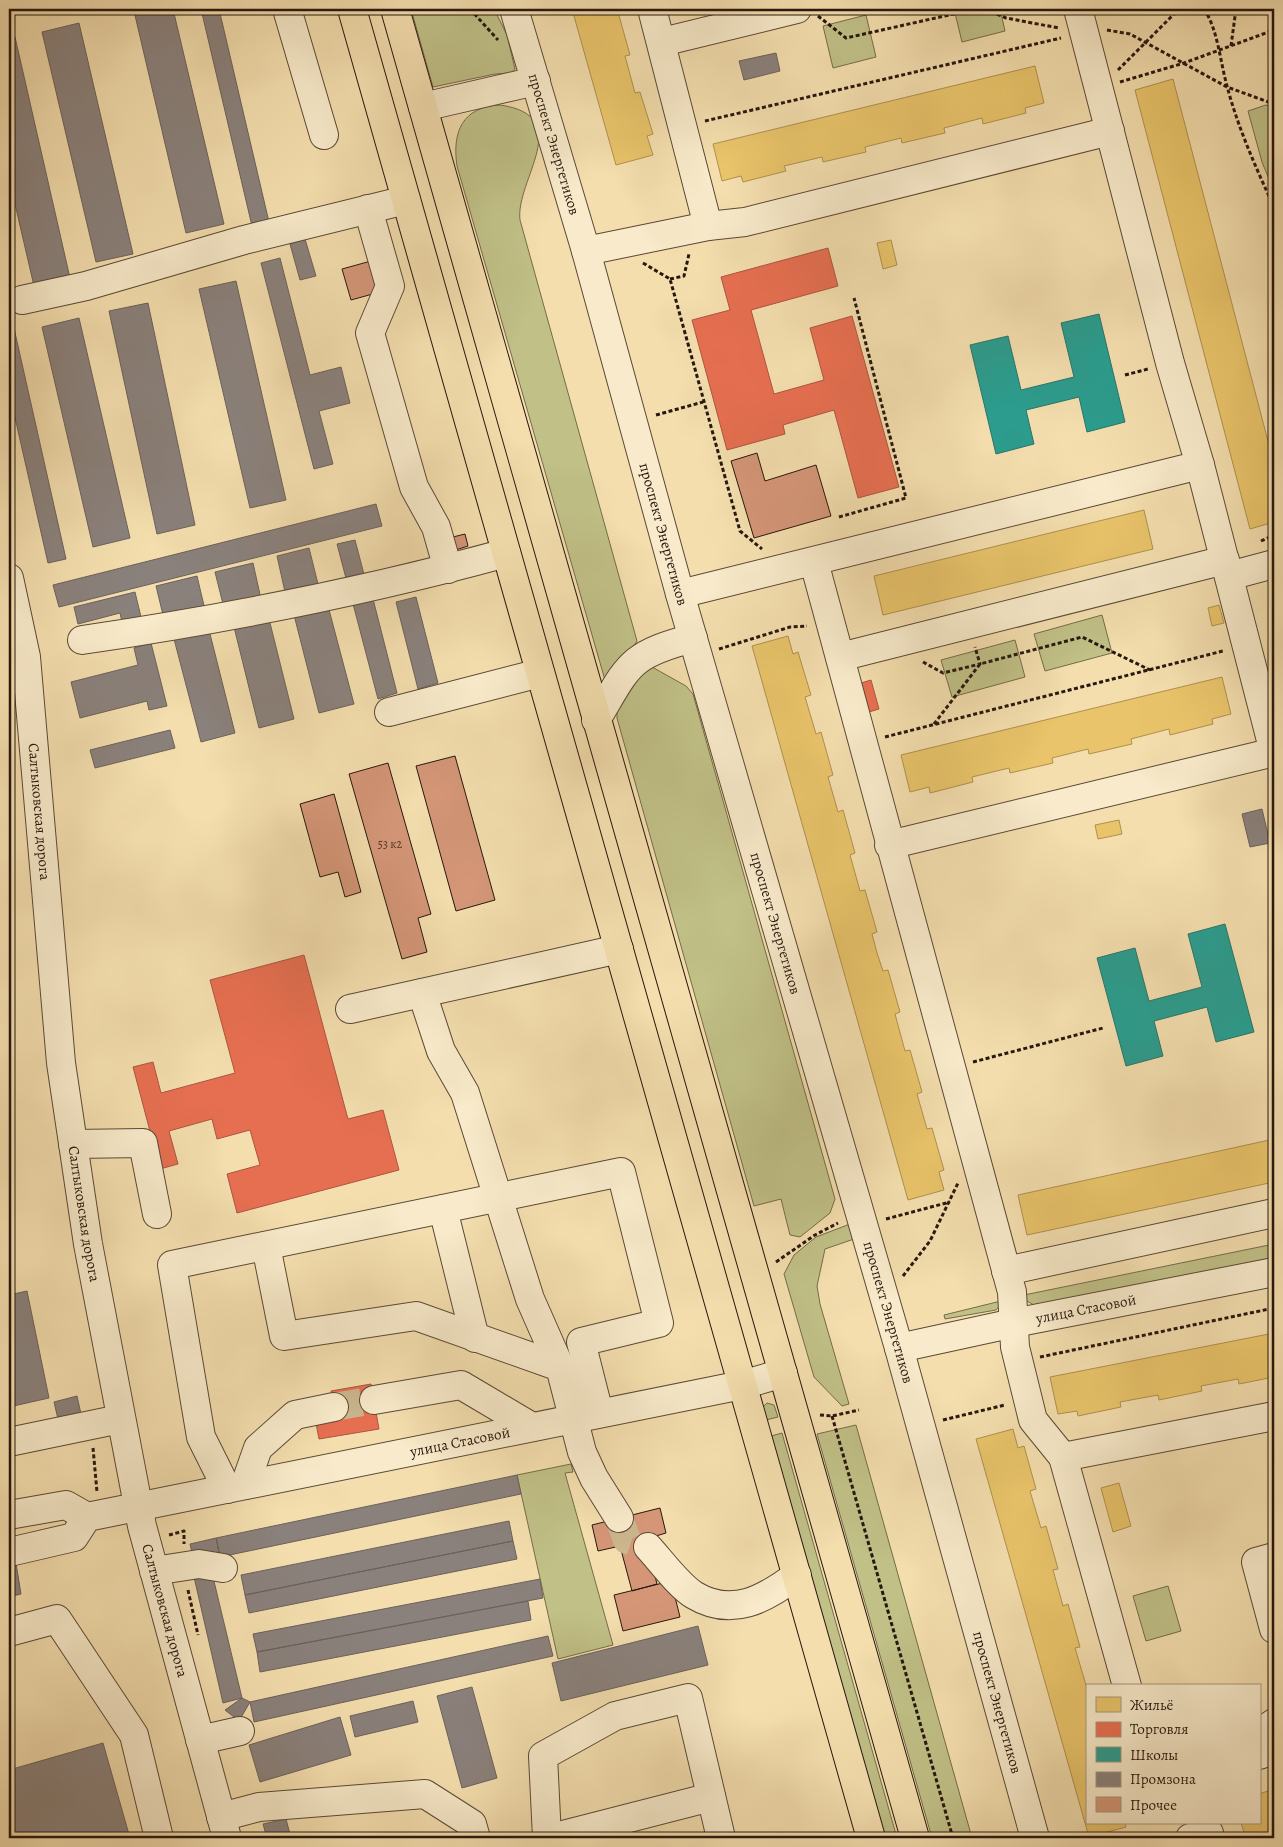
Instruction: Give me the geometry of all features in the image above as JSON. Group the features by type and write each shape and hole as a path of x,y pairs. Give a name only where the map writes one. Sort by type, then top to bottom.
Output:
{"main road":[{"path":"352,9 871,1838"},
{"path":"395,9 915,1838"}],"street":[{"path":"287,9 324,135"},
{"name":"проспект Энергетиков","path":"514,9 536,81 597,249 680,594 899,1348 1034,1838"},
{"path":"652,9 684,126 702,228"},
{"path":"662,42 807,12"},
{"path":"889,845 1274,752 1248,645 1200,465 1170,363 1100,88 1081,21"},
{"path":"423,107 536,81"},
{"path":"597,249 702,228 745,222 1110,131"},
{"path":"22,300 86,286 235,243 406,200"},
{"path":"368,209 390,286 370,333 414,487 436,527 448,568"},
{"path":"680,594 1200,465"},
{"path":"82,640 218,618 448,568 506,553"},
{"path":"814,562 889,845 1012,1292 1016,1347 1033,1420 1063,1457 1126,1684"},
{"path":"840,658 1227,568 1274,564"},
{"name":"Салтыковская дорога","path":"9,578 62,1063 88,1244 138,1507 224,1828"},
{"path":"596,720 626,670 650,645 693,638"},
{"path":"388,712 540,673"},
{"path":"350,1009 619,949"},
{"path":"422,993 441,1051 465,1092 530,1299 560,1367 582,1452 594,1478 619,1518"},
{"path":"74,1144 143,1143 156,1214"},
{"path":"334,1406 296,1416 258,1448 236,1487 201,1437 172,1265 621,1172 659,1323 581,1342 599,1413"},
{"path":"443,1209 475,1338"},
{"path":"1006,1271 1274,1213"},
{"path":"266,1246 284,1336 416,1316 560,1367"},
{"name":"улица Стасовой","path":"899,1348 1014,1323 1274,1272"},
{"name":"улица Стасовой","path":"11,1533 71,1526 93,1516 742,1385 783,1373"},
{"path":"374,1400 461,1385 532,1427"},
{"path":"1063,1457 1274,1416"},
{"path":"9,1442 120,1418"},
{"path":"648,1547 692,1594 714,1605 758,1601 797,1575"},
{"path":"1274,1557 1256,1562 1274,1629"},
{"path":"154,1571 198,1564 223,1568"},
{"path":"9,1632 56,1619 134,1736 159,1838"},
{"path":"712,1797 549,1838 543,1756 615,1716 688,1698 712,1797 721,1838"},
{"path":"1260,1732 1274,1723"},
{"path":"200,1740 240,1731"},
{"path":"1260,1754 1274,1750"},
{"path":"224,1828 259,1807 426,1794 472,1824 476,1838"}],"path":[{"path":"807,12 846,38 976,9"},
{"path":"985,9 1006,18 1081,21 1121,31 1147,43 1227,87 1274,104"},
{"path":"1100,88 1179,9"},
{"path":"1204,9 1218,50 1227,87 1254,165 1274,207"},
{"path":"1231,46 1236,9"},
{"path":"684,126 1081,21"},
{"path":"1100,88 1184,63 1274,30"},
{"path":"670,280 684,276 702,228"},
{"path":"597,249 630,255 670,280 740,531 785,569"},
{"path":"839,517 906,498 854,298"},
{"path":"655,415 703,402"},
{"path":"718,650 790,627 831,624"},
{"path":"892,645 943,673 1082,638 1150,670"},
{"path":"862,742 1248,645"},
{"path":"934,724 980,664"},
{"path":"951,1068 1103,1028"},
{"path":"900,1280 930,1241 950,1202 973,1148"},
{"path":"882,1220 950,1202"},
{"path":"775,1263 815,1235 843,1221"},
{"path":"1021,1373 1043,1354 1274,1308"},
{"path":"939,1421 1028,1400"},
{"path":"818,1415 832,1416 859,1410"},
{"path":"832,1416 953,1838"},
{"path":"91,1425 93,1516"},
{"path":"165,1536 184,1531 183,1566 200,1642"}],"green space":[{"path":"411,9 494,9 507,35 515,69 512,73 495,74 433,87"},
{"path":"954,9 1000,9 1005,31 962,42"},
{"path":"866,15 876,57 833,68 823,26"},
{"path":"500,105 523,111 535,122 539,136 537,152 521,204 520,220 637,641 624,662 605,680 457,166 456,142 462,123 468,116 477,111"},
{"path":"1266,105 1274,107 1274,191 1262,162 1248,111"},
{"path":"1102,615 1112,653 1045,671 1034,634"},
{"path":"1015,640 1025,677 952,697 941,660"},
{"path":"652,667 686,686 693,694 835,1199 830,1213 800,1237 790,1235 781,1199 754,1206 617,718 619,700 627,687"},
{"path":"850,1224 854,1239 825,1249 817,1286 820,1304 849,1404 842,1406 814,1377 784,1274 794,1255 816,1237"},
{"path":"1274,1244 1274,1259 1037,1307 1027,1301 1024,1295"},
{"path":"1005,1300 996,1310 945,1319 944,1315"},
{"path":"767,1403 774,1405 778,1417 766,1420 763,1407"},
{"path":"856,1425 972,1838 932,1838 817,1434"},
{"path":"782,1433 897,1838 885,1838 771,1436"},
{"path":"571,1464 573,1472 565,1473 613,1645 558,1659 517,1475"},
{"path":"1168,1586 1181,1631 1146,1641 1133,1596"}],"building: Жильё":[{"path":"572,9 611,9 613,14 618,12 630,55 625,56 635,93 640,92 653,134 647,136 653,155 616,165"},
{"path":"1035,66 1044,103 1025,108 1026,113 983,124 982,118 944,128 945,133 902,143 901,138 865,147 866,152 823,162 822,157 784,166 786,171 743,182 741,176 722,181 713,144"},
{"path":"1173,79 1274,464 1274,522 1250,529 1135,90"},
{"path":"891,240 897,265 883,269 877,243"},
{"path":"1144,510 1153,549 883,615 874,576"},
{"path":"1219,605 1224,623 1212,626 1208,608"},
{"path":"788,636 793,654 798,652 811,695 805,697 816,734 821,732 833,775 828,777 838,812 843,810 855,853 850,855 860,891 865,890 877,932 872,934 877,953 883,971 888,970 900,1012 895,1014 905,1051 910,1050 922,1092 917,1094 927,1129 932,1128 944,1170 939,1172 944,1190 908,1200 752,646"},
{"path":"1222,677 1231,714 1212,719 1213,724 1170,735 1169,729 1131,739 1132,744 1089,754 1088,749 1052,758 1053,763 1010,773 1009,768 972,777 973,782 930,793 929,787 910,792 901,755"},
{"path":"1119,820 1122,834 1098,839 1095,825"},
{"path":"1274,1139 1274,1182 1027,1235 1018,1195"},
{"path":"1274,1333 1274,1377 1239,1384 1238,1379 1201,1386 1202,1391 1159,1400 1158,1395 1120,1402 1121,1407 1078,1416 1077,1411 1058,1414 1050,1377"},
{"path":"1013,1429 1018,1448 1024,1446 1036,1489 1030,1491 1041,1528 1046,1526 1058,1569 1053,1570 1063,1606 1068,1604 1080,1647 1075,1648 1086,1685 1086,1824 1125,1824 1126,1827 1089,1837 976,1439"},
{"path":"1119,1483 1131,1526 1113,1532 1101,1488"},
{"path":"1274,1789 1274,1831 1246,1838 1241,1824 1260,1824 1260,1794"}],"building: Торговля":[{"path":"828,248 838,286 751,310 774,394 824,380 810,328 852,316 899,487 858,498 834,410 783,425 785,434 727,450 692,320 730,310 721,277"},
{"path":"871,680 879,709 859,715 851,686"},
{"path":"304,955 348,1119 383,1110 399,1170 237,1213 227,1174 260,1165 250,1130 217,1139 212,1119 169,1131 178,1164 160,1169 133,1067 153,1062 161,1093 235,1073 210,980"},
{"path":"371,1384 379,1429 319,1439 315,1418 335,1414 331,1391"}],"building: Школы":[{"path":"1099,314 1125,422 1087,432 1079,397 1026,410 1034,444 996,454 970,345 1008,336 1021,390 1074,377 1061,323"},
{"path":"1225,924 1254,1032 1216,1042 1207,1007 1154,1021 1163,1056 1126,1066 1097,958 1135,948 1149,1001 1202,987 1188,934"}],"building: Промзона":[{"path":"9,9 41,9 9,16"},
{"path":"173,9 224,224 186,233 134,11"},
{"path":"201,9 219,9 269,222 252,226"},
{"path":"79,23 133,254 96,262 42,32"},
{"path":"15,37 70,278 34,286 9,178 9,38"},
{"path":"776,53 780,71 744,80 739,61"},
{"path":"305,239 316,276 300,280 290,244"},
{"path":"280,258 310,375 341,367 350,403 319,411 333,464 314,469 261,263"},
{"path":"236,281 286,500 250,508 199,289"},
{"path":"148,303 195,525 157,534 109,311"},
{"path":"9,306 66,559 48,563 9,391"},
{"path":"79,318 130,538 93,547 42,327"},
{"path":"376,504 382,526 59,607 53,585"},
{"path":"355,540 365,578 347,582 337,544"},
{"path":"309,548 318,584 285,592 277,556"},
{"path":"253,563 261,599 224,608 215,572"},
{"path":"197,576 205,610 164,619 156,586"},
{"path":"135,592 141,617 122,622 120,613 78,624 74,607"},
{"path":"372,595 397,693 378,699 352,600"},
{"path":"416,597 438,683 418,689 396,602"},
{"path":"328,606 354,704 319,713 294,615"},
{"path":"269,619 294,719 259,728 234,627"},
{"path":"209,630 235,733 201,742 174,639"},
{"path":"151,643 167,706 149,710 147,701 80,718 71,682 138,665 134,648"},
{"path":"170,730 175,748 95,768 90,750"},
{"path":"1262,809 1270,843 1250,847 1242,814"},
{"path":"27,1291 49,1398 9,1407 9,1295"},
{"path":"77,1396 81,1414 58,1419 54,1402"},
{"path":"517,1475 521,1494 220,1557 216,1538"},
{"path":"509,1521 513,1541 245,1595 241,1575"},
{"path":"216,1538 219,1552 193,1558 190,1544"},
{"path":"513,1541 517,1559 249,1613 245,1595"},
{"path":"15,1557 21,1594 9,1597 9,1559"},
{"path":"212,1573 242,1698 223,1703 194,1577"},
{"path":"540,1579 543,1598 257,1652 253,1634"},
{"path":"528,1601 531,1620 260,1672 257,1652"},
{"path":"698,1626 708,1665 561,1701 552,1663"},
{"path":"548,1636 553,1656 254,1722 250,1702"},
{"path":"472,1687 497,1778 462,1788 437,1696"},
{"path":"242,1698 250,1702 239,1721 225,1710"},
{"path":"413,1701 418,1722 355,1737 350,1716"},
{"path":"340,1717 351,1755 260,1782 249,1745"},
{"path":"103,1743 130,1838 9,1838 9,1770"},
{"path":"286,1819 291,1838 267,1838 263,1824"}],"building: Прочее":[{"path":"371,261 380,292 351,300 342,269"},
{"path":"757,453 765,481 816,465 831,516 754,538 731,461"},
{"path":"465,534 468,546 449,552 445,539"},
{"path":"455,756 495,900 456,911 416,766"},
{"path":"388,763 431,914 418,918 427,952 402,959 349,774"},
{"path":"334,794 361,892 345,897 338,872 320,877 300,804"},
{"path":"660,1508 666,1533 646,1539 657,1584 632,1591 620,1546 598,1551 592,1525"},
{"path":"671,1581 680,1617 623,1631 614,1595"}],"tunnel":[{"path":"334,1407 374,1400"},
{"path":"619,1518 627,1540 648,1547"}]}
